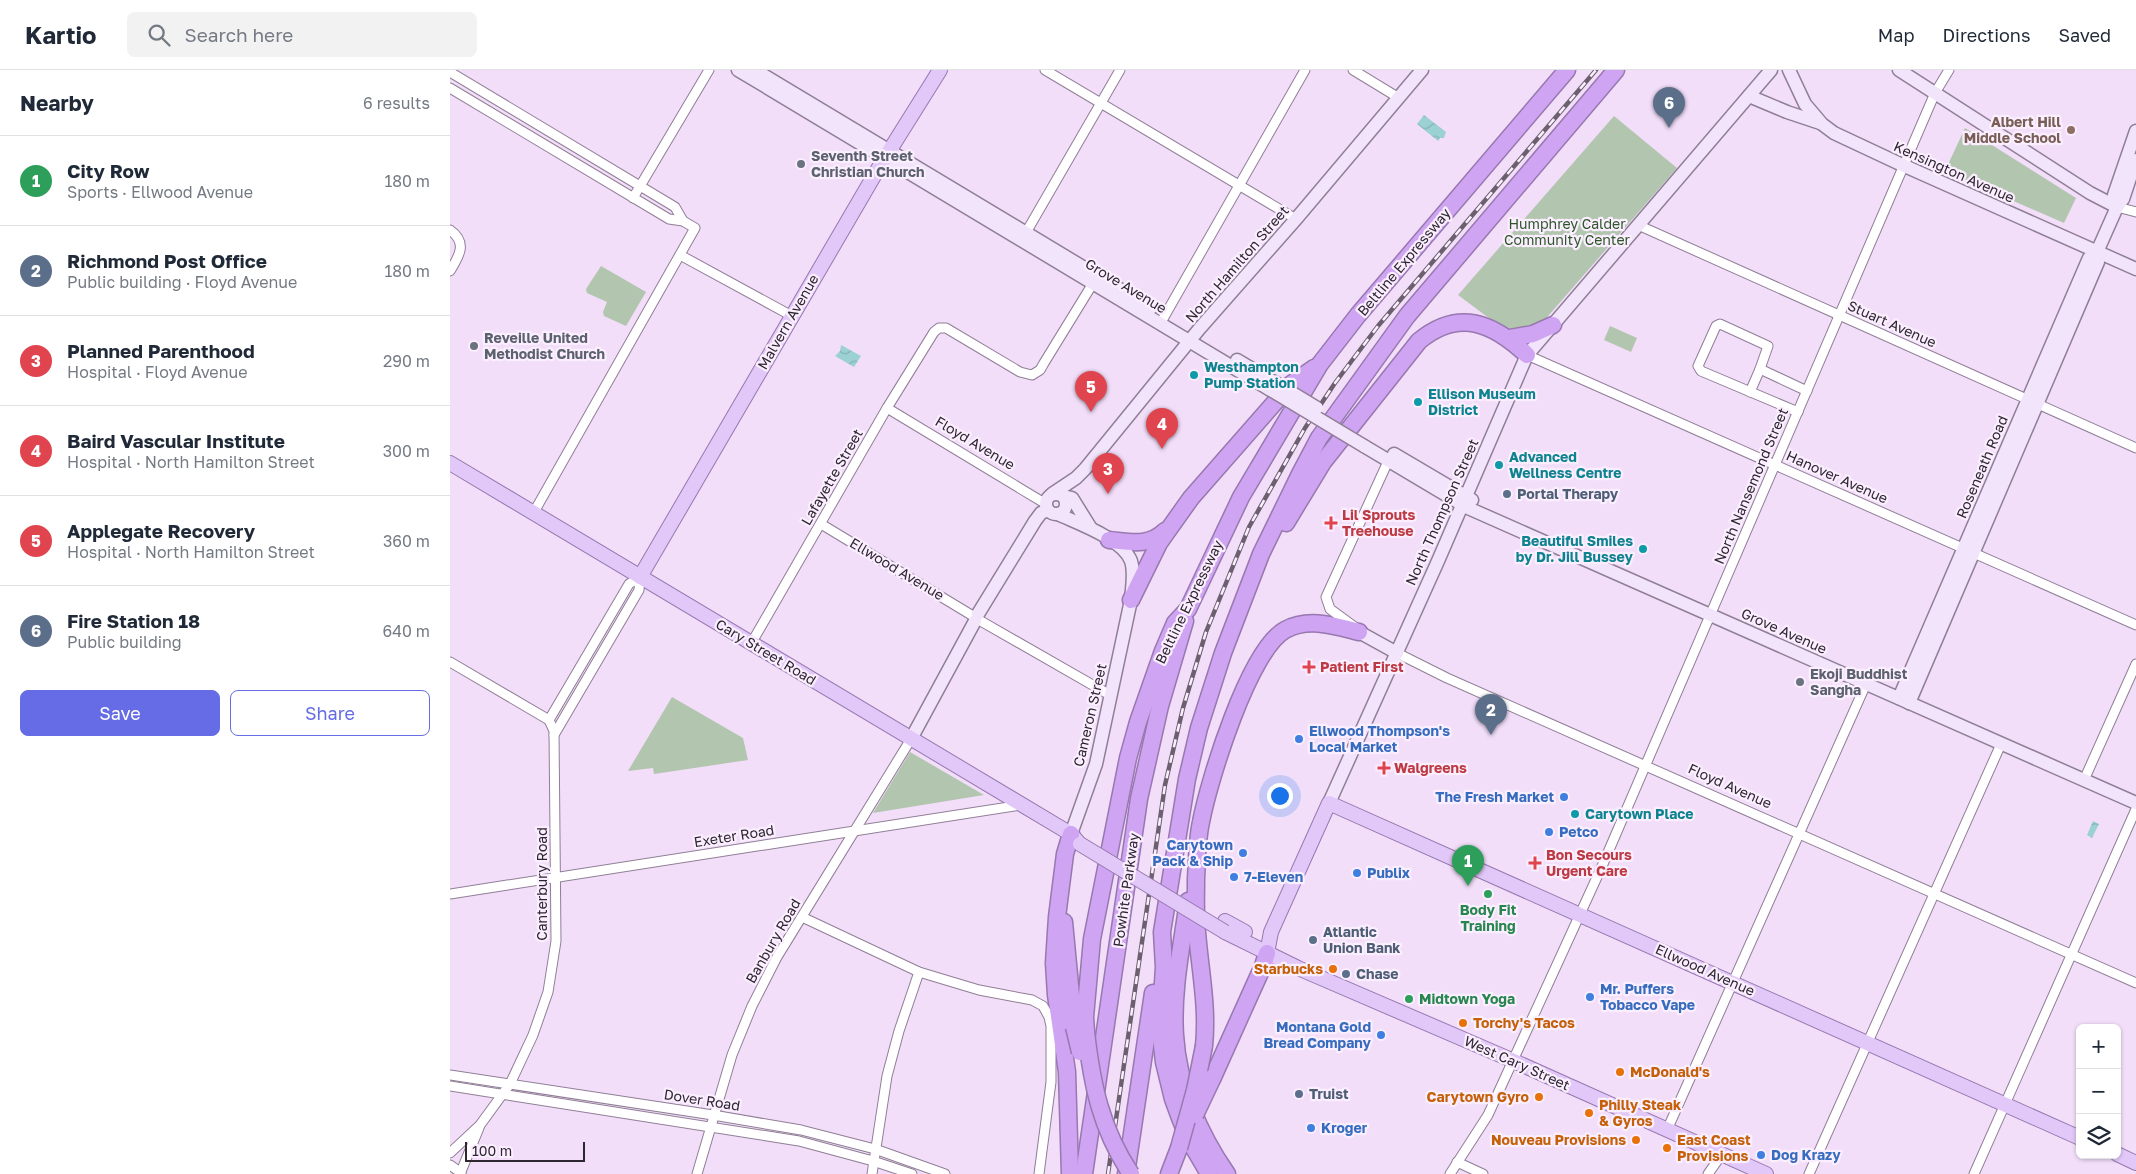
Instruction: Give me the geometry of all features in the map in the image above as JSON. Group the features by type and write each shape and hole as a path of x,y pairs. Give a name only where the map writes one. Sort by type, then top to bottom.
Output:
{"highway":[{"name":"Beltline Expressway","path":"1080,1029 1086,1002 1092,939 1124,774 1138,722 1163,651 1176,623 1188,609 1241,497 1320,364 1371,300 1567,70"},
{"path":"1126,1174 1187,779 1223,652 1261,554 1319,438 1407,316 1616,70"},
{"path":"1261,554 1287,521 1323,462 1419,341 1440,326 1464,322 1490,327 1510,338 1527,354"},
{"path":"1510,338 1528,336 1553,325"},
{"path":"1130,600 1159,543 1191,498 1290,385 1320,364"},
{"path":"1109,540 1144,542 1157,537 1170,526"},
{"name":"Powhite Parkway","path":"1084,1174 1139,799 1160,706 1188,609"},
{"path":"1169,1174 1195,1090 1204,1046 1205,1012 1197,931 1196,876 1202,816 1222,745 1235,710 1268,646 1277,636 1286,629 1308,623 1331,625 1360,632"},
{"path":"1070,1174 1066,1072 1056,995 1054,963 1055,938 1065,854 1078,837"},
{"path":"1199,845 1193,864 1177,986 1175,1035 1180,1072 1192,1109 1210,1147 1227,1174"},
{"path":"1061,887 1080,1029 1082,1063 1116,1149 1131,1174"},
{"path":"1162,932 1164,966 1160,1028 1164,1062 1173,1099 1188,1138 1209,1174"},
{"path":"1178,1148 1214,1077 1267,953"}],"main road":[{"name":"Grove Avenue","path":"738,70 887,154"},
{"name":"Grove Avenue","path":"755,70 887,154 1502,522 2136,803"},
{"name":"Malvern Avenue","path":"640,576 887,154 940,70"},
{"name":"North Hamilton Street","path":"911,739 976,618 1041,513 1058,503 1076,478 1192,338 1422,70"},
{"name":"North Thompson Street","path":"1329,804 1527,354 1771,70"},
{"name":"Kensington Avenue","path":"1788,70 1805,104 1822,124 1849,141 2136,269"},
{"path":"1899,70 2090,193 2116,206"},
{"path":"1748,96 1822,124"},
{"name":"Roseneath Road","path":"2116,206 2114,195 2136,131"},
{"name":"Roseneath Road","path":"1904,701 2033,402 2098,262 2098,252 2116,206 2123,199 2136,160"},
{"name":"Cary Street Road","path":"450,463 1078,837"},
{"name":"North Hamilton Street","path":"1058,503 1076,478"},
{"name":"Floyd Avenue","path":"1058,503 1078,524 1090,527"},
{"name":"Floyd Avenue","path":"1058,503 1124,551 1131,560 1133,572 1130,600"},
{"name":"Cameron Street","path":"1078,837 1096,764 1130,600"},
{"name":"Floyd Avenue","path":"1360,632 1397,653"},
{"path":"1267,953 1271,932 1329,804"},
{"name":"Ellwood Avenue","path":"1329,804 2076,1136"},
{"name":"West Cary Street","path":"1078,837 1267,953 1766,1174"},
{"path":"2121,1156 2136,1163"}],"street":[{"path":"633,198 710,70"},
{"path":"1045,70 1296,219"},
{"path":"1023,236 1102,104 1120,70"},
{"path":"1162,320 1305,70"},
{"path":"1353,70 1399,98"},
{"name":"North Nansemond Street","path":"1450,1174 1488,1115 1513,1061 1776,465 1935,93 1950,70"},
{"path":"450,72 676,208 683,221"},
{"path":"450,88 669,220 683,221 695,228 534,512"},
{"path":"2116,206 2136,212"},
{"name":"Stuart Avenue","path":"1638,225 2136,448"},
{"path":"450,230 461,243 450,271"},
{"path":"680,255 792,316"},
{"name":"Lafayette Street","path":"752,642 887,408 931,336 939,328 946,328 1020,372 1032,374 1040,370 1044,364 1095,279"},
{"path":"1750,392 1768,346 1717,324 1699,369 1750,392 1798,412"},
{"name":"Hanover Avenue","path":"1527,354 2136,625"},
{"path":"1760,369 1808,391"},
{"name":"Floyd Avenue","path":"887,408 1058,503"},
{"name":"Floyd Avenue","path":"1360,632 1330,609 1326,598 1390,456"},
{"name":"Ellwood Avenue","path":"821,524 976,618 1110,695"},
{"path":"450,662 549,720 630,584 640,576"},
{"path":"554,734 639,590 640,576"},
{"name":"Floyd Avenue","path":"1397,653 1447,678 2136,983"},
{"path":"2084,780 2136,664"},
{"path":"1667,1130 1866,684"},
{"name":"Canterbury Road","path":"450,1153 480,1125 510,1084 533,1035 548,992 556,940 557,877 554,734 549,720"},
{"name":"Banbury Road","path":"697,1174 732,1055 752,1006 777,957 911,739"},
{"path":"1809,1174 2002,744"},
{"name":"Exeter Road","path":"450,894 1022,804"},
{"path":"1974,1174 2136,809"},
{"path":"802,917 919,972 979,990 1032,1000 1047,1012 1051,1026 1051,1082 1039,1174"},
{"path":"872,1174 887,1076 899,1031 919,972"},
{"name":"Dover Road","path":"450,1075 801,1130 875,1149 944,1174"},
{"name":"Dover Road","path":"450,1086 799,1141 874,1160 912,1174"},
{"path":"450,1164 460,1174 480,1125"},
{"path":"1708,1174 1722,1154"},
{"path":"1457,1162 1483,1174"}],"green space":[{"name":"Humphrey Calder Community Center","path":"1614,116 1677,168 1542,323 1515,332 1505,330 1458,295"},
{"path":"1965,128 2076,198 2064,223 1945,171"},
{"path":"601,266 646,292 626,326 604,316 603,312 607,302 587,293 586,289"},
{"path":"1610,326 1637,338 1631,352 1604,340"},
{"path":"672,697 743,738 748,760 654,774 653,768 628,771"},
{"path":"910,752 984,795 873,813"}],"water":[{"path":"1424,115 1446,132 1444,138 1440,138 1438,141 1417,124"},
{"path":"841,345 861,356 854,367 835,356 840,351"},
{"path":"2093,821 2099,824 2092,838 2087,835"}],"railway":[{"path":"1108,1174 1165,785 1183,708 1206,632 1249,527 1305,428 1335,383 1378,326 1596,70"}],"place":[{"name":"Fire Station 18","path":"1669,128"},
{"name":"Albert Hill Middle School","path":"2071,130"},
{"name":"Seventh Street Christian Church","path":"801,164"},
{"name":"Reveille United Methodist Church","path":"474,346"},
{"name":"Westhampton Pump Station","path":"1194,375"},
{"name":"Ellison Museum District","path":"1418,402"},
{"name":"Applegate Recovery","path":"1091,412"},
{"name":"Baird Vascular Institute","path":"1162,449"},
{"name":"Advanced Wellness Centre","path":"1499,465"},
{"name":"Planned Parenthood","path":"1108,494"},
{"name":"Portal Therapy","path":"1507,494"},
{"name":"Lil Sprouts Treehouse","path":"1331,523"},
{"name":"Beautiful Smiles by Dr. Jill Bussey","path":"1643,549"},
{"name":"Patient First","path":"1309,667"},
{"name":"Ekoji Buddhist Sangha","path":"1800,682"},
{"name":"Richmond Post Office","path":"1491,735"},
{"name":"Ellwood Thompson's Local Market","path":"1299,739"},
{"name":"Walgreens","path":"1384,768"},
{"name":"The Fresh Market","path":"1564,797"},
{"name":"Carytown Place","path":"1575,814"},
{"name":"Petco","path":"1549,832"},
{"name":"Carytown Pack & Ship","path":"1243,853"},
{"name":"Bon Secours Urgent Care","path":"1535,863"},
{"name":"Publix","path":"1357,873"},
{"name":"7-Eleven","path":"1234,877"},
{"name":"City Row","path":"1468,886"},
{"name":"Body Fit Training","path":"1488,894"},
{"name":"Atlantic Union Bank","path":"1313,940"},
{"name":"Starbucks","path":"1333,969"},
{"name":"Chase","path":"1346,974"},
{"name":"Mr. Puffers Tobacco Vape","path":"1590,997"},
{"name":"Midtown Yoga","path":"1409,999"},
{"name":"Torchy's Tacos","path":"1463,1023"},
{"name":"Montana Gold Bread Company","path":"1381,1035"},
{"name":"McDonald's","path":"1620,1072"},
{"name":"Truist","path":"1299,1094"},
{"name":"Carytown Gyro","path":"1539,1097"},
{"name":"Philly Steak & Gyros","path":"1589,1113"},
{"name":"Kroger","path":"1311,1128"},
{"name":"Nouveau Provisions","path":"1636,1140"},
{"name":"East Coast Provisions","path":"1667,1148"},
{"name":"Dog Krazy","path":"1761,1155"}]}
